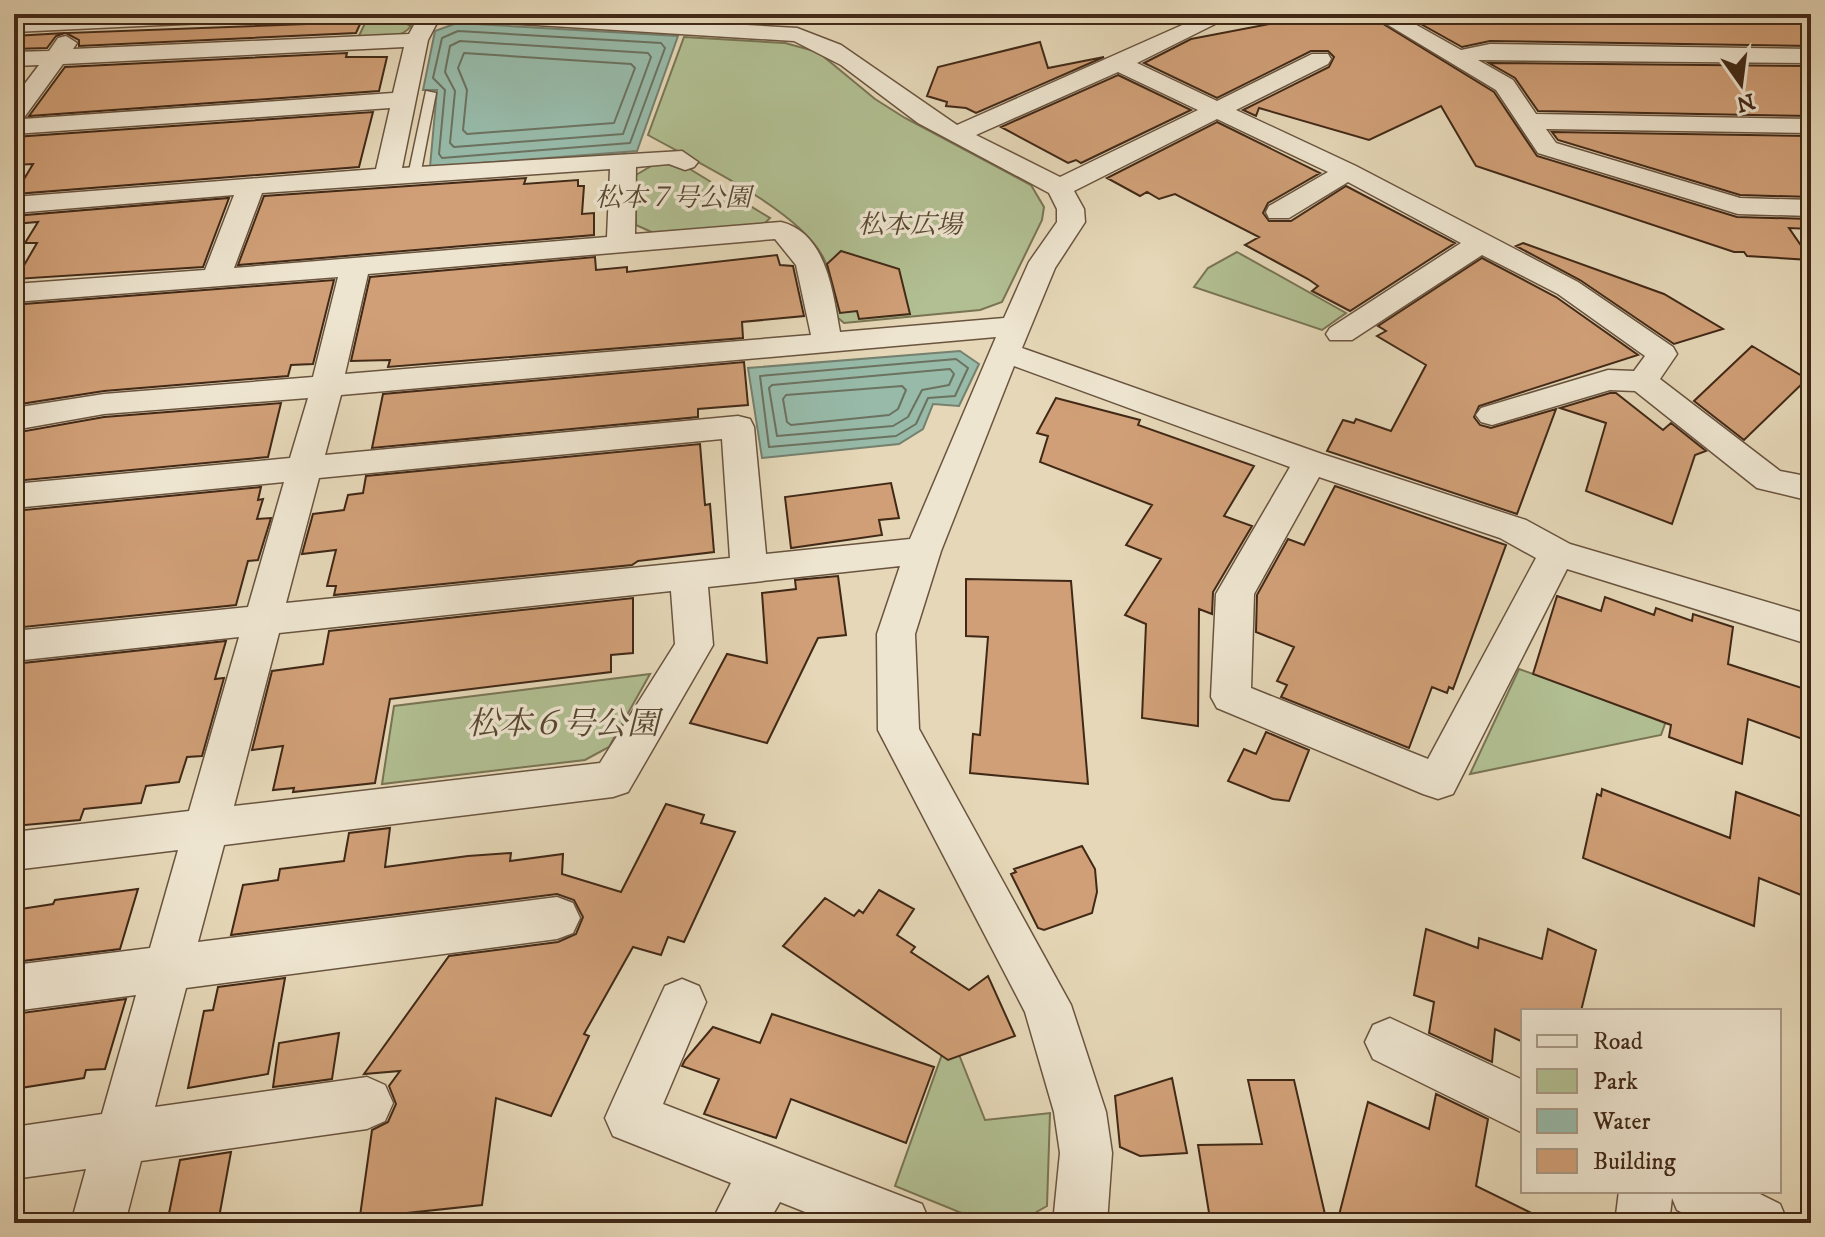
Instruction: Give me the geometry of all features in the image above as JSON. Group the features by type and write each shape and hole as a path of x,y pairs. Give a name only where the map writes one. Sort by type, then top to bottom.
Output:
{"street":[{"path":"14,25 267,14"},
{"path":"401,176 403,100 417,40 430,14"},
{"path":"446,14 664,20 797,35 820,41 844,54 904,103 1059,188 1070,203 1074,217 1070,230 1049,253 1009,339 923,551 896,634 899,730 1047,1005 1080,1112 1086,1153 1080,1223"},
{"path":"1172,14 1198,27"},
{"path":"1381,14 1505,85 1547,148 1738,206 1811,208"},
{"path":"958,134 1220,16"},
{"path":"14,115 82,21"},
{"path":"14,59 417,40"},
{"path":"1456,58 1490,51 1811,56"},
{"path":"1059,188 1320,59"},
{"path":"1118,63 1215,112 1347,171 1568,288 1662,354 1643,381"},
{"path":"14,127 403,100"},
{"path":"1529,121 1811,126"},
{"path":"14,205 673,156 685,162"},
{"path":"621,245 623,160"},
{"path":"1279,212 1347,171"},
{"path":"216,278 251,186"},
{"path":"14,293 781,230 796,239 812,262 827,342"},
{"path":"1341,334 1481,243"},
{"path":"98,1223 327,386 355,267"},
{"path":"14,419 104,404 827,342 1009,339 1310,462 1513,529 1557,553 1811,630"},
{"path":"1492,415 1608,380 1643,381 1769,480 1811,489"},
{"path":"14,496 738,427 749,569"},
{"path":"1310,462 1235,594 1231,697 1438,781 1557,553"},
{"path":"14,646 688,573 923,551"},
{"path":"14,851 613,779 694,645 688,573"},
{"path":"14,988 557,918"},
{"path":"682,1002 631,1118 903,1223"},
{"path":"1390,1042 1521,1106"},
{"path":"14,1153 367,1103"},
{"path":"738,1223 769,1171"},
{"path":"1642,1223 1646,1193"},
{"path":"1700,1193 1761,1223"}],"lane":[{"path":"401,176 430,93"}],"green space":[{"path":"367,19 399,20 411,26 394,36 358,38"},
{"name":"松本広場","path":"684,37 785,43 818,52 875,99 905,118 1031,185 1044,207 1042,220 1002,302 980,310 844,323 837,317 823,257 792,221 744,188 648,135"},
{"name":"松本７号公園","path":"680,163 770,218 763,225 656,234 636,225 636,175 653,165"},
{"path":"1237,252 1346,313 1322,330 1194,287 1208,268"},
{"path":"1519,669 1666,721 1661,735 1470,774"},
{"name":"松本６号公園","path":"650,674 609,747 585,760 382,784 394,706"},
{"path":"950,1032 985,1120 1050,1113 1047,1206 1017,1223 986,1223 895,1186"}],"water":[{"path":"457,23 678,36 637,151 430,167 437,90 423,90 435,31"},
{"path":"960,351 979,364 959,406 933,404 923,429 899,444 762,458 748,368"}],"building":[{"path":"1367,14 1494,92 1537,156 1737,217 1811,219 1811,229 1789,228 1811,260 1747,256 1744,252 1734,252 1476,166 1441,106 1369,140 1259,108 1256,116 1243,110 1329,67 1334,57 1328,51 1311,51 1217,98 1144,63 1191,39 1312,16"},
{"path":"1403,14 1811,14 1811,46 1490,41 1462,47"},
{"path":"361,22 356,33 79,46 79,40 66,33"},
{"path":"65,33 56,36 47,48 14,49 14,36"},
{"path":"1040,42 1048,68 1104,57 976,113 966,108 946,106 947,102 927,96 938,67"},
{"path":"347,53 346,57 387,57 379,91 29,116 65,67"},
{"path":"1489,63 1811,66 1811,116 1538,111 1515,78"},
{"path":"1118,75 1191,110 1081,163 1076,160 1068,163 1001,127"},
{"path":"373,112 359,167 15,194 33,164 14,165 14,137"},
{"path":"1217,122 1320,173 1268,203 1263,213 1269,221 1291,221 1346,186 1455,243 1350,311 1312,291 1318,286 1308,279 1245,245 1259,237 1175,194 1159,199 1147,192 1140,196 1107,178"},
{"path":"1552,132 1811,136 1811,197 1740,195 1558,140"},
{"path":"526,178 524,184 578,180 578,186 584,186 582,214 594,213 594,235 238,265 264,196"},
{"path":"229,198 203,267 16,279 37,243 25,243 38,222 14,224 14,216"},
{"path":"1523,243 1664,294 1723,329 1674,344 1580,280 1516,246"},
{"path":"841,251 899,269 910,314 859,319 857,311 840,313 827,264"},
{"path":"777,255 780,265 793,266 804,316 742,322 743,338 388,367 390,360 351,361 370,277 595,257 596,270 627,267 627,272"},
{"path":"1482,258 1556,297 1638,355 1479,406 1474,417 1480,425 1491,428 1556,409 1517,514 1327,451 1343,420 1354,423 1356,419 1391,431 1426,365 1377,336 1386,331 1378,326"},
{"path":"334,280 313,364 291,365 288,376 104,391 14,405 14,324 24,304"},
{"path":"1752,346 1807,379 1744,440 1694,401"},
{"path":"744,362 748,405 698,409 698,417 372,448 383,394"},
{"path":"1616,393 1663,430 1671,423 1706,451 1695,455 1672,524 1586,491 1606,423 1560,408"},
{"path":"1056,398 1140,420 1138,425 1254,466 1224,516 1252,526 1213,592 1212,614 1199,609 1198,726 1142,718 1146,624 1125,615 1161,559 1126,545 1152,505 1040,462 1048,436 1037,433"},
{"path":"281,403 268,457 15,481 14,433 104,417"},
{"path":"700,444 705,505 710,504 714,552 638,561 632,565 334,595 336,586 327,586 336,550 302,554 313,514 344,510 348,495 363,493 366,476"},
{"path":"891,483 899,518 879,520 882,535 791,548 785,497"},
{"path":"1335,486 1506,545 1453,689 1449,687 1447,693 1432,687 1409,748 1281,697 1287,685 1277,681 1294,647 1256,632 1257,595 1288,539 1304,545"},
{"path":"261,487 258,500 263,499 257,519 271,518 258,560 248,561 236,605 14,628 14,511"},
{"path":"838,576 846,635 818,638 767,743 690,723 727,654 767,663 762,593 796,589 795,580"},
{"path":"966,579 1071,581 1088,784 970,773 973,734 980,735 988,637 966,636"},
{"path":"1557,596 1601,611 1605,597 1654,615 1656,608 1692,621 1693,614 1733,627 1728,664 1811,691 1811,742 1748,719 1742,764 1669,737 1671,725 1533,674"},
{"path":"633,598 633,653 611,655 611,672 390,699 375,783 293,792 294,788 273,790 283,746 252,750 272,671 323,664 329,631"},
{"path":"226,641 215,679 224,678 202,756 187,757 179,782 146,786 141,803 84,809 80,820 14,826 14,664"},
{"path":"1266,732 1309,750 1289,801 1273,799 1228,781 1244,749 1256,754"},
{"path":"1602,789 1730,838 1736,792 1811,820 1811,899 1759,878 1754,926 1583,858 1597,794 1601,796"},
{"path":"666,804 704,815 701,823 735,832 684,942 668,937 661,955 633,947 584,1034 589,1036 551,1116 496,1098 482,1205 398,1214 397,1223 359,1223 372,1130 388,1122 396,1104 389,1086 400,1071 364,1074 449,956 558,942 576,934 583,917 574,900 557,894 231,935 243,885 278,880 280,869 344,861 349,833 390,828 385,867 468,856 511,853 510,861 563,854 562,874 621,892"},
{"path":"1082,846 1095,869 1097,892 1092,913 1044,930 1038,928 1011,874 1016,872 1014,869"},
{"path":"138,889 120,949 14,962 14,910 53,904 55,900"},
{"path":"879,890 914,909 897,935 915,947 911,952 969,990 988,976 1015,1036 948,1060 783,946 825,898 854,916 859,910 863,913"},
{"path":"1426,929 1478,948 1479,938 1542,959 1548,929 1596,950 1581,1009 1521,1009 1521,1041 1495,1029 1492,1062 1429,1033 1434,1002 1414,995"},
{"path":"285,978 268,1074 188,1088 204,1011 213,1010 218,987"},
{"path":"126,999 105,1069 86,1070 84,1078 14,1089 14,1014"},
{"path":"772,1014 934,1067 906,1143 791,1099 776,1138 704,1114 719,1079 682,1066 685,1060 713,1027 760,1043"},
{"path":"339,1033 332,1079 273,1087 279,1043"},
{"path":"1172,1078 1187,1153 1140,1156 1120,1147 1115,1096"},
{"path":"1248,1080 1294,1080 1327,1223 1234,1223 1210,1219 1198,1145 1262,1144"},
{"path":"1436,1094 1488,1119 1476,1186 1552,1223 1337,1223 1368,1102 1429,1129"},
{"path":"231,1152 218,1223 167,1223 180,1160"}]}
